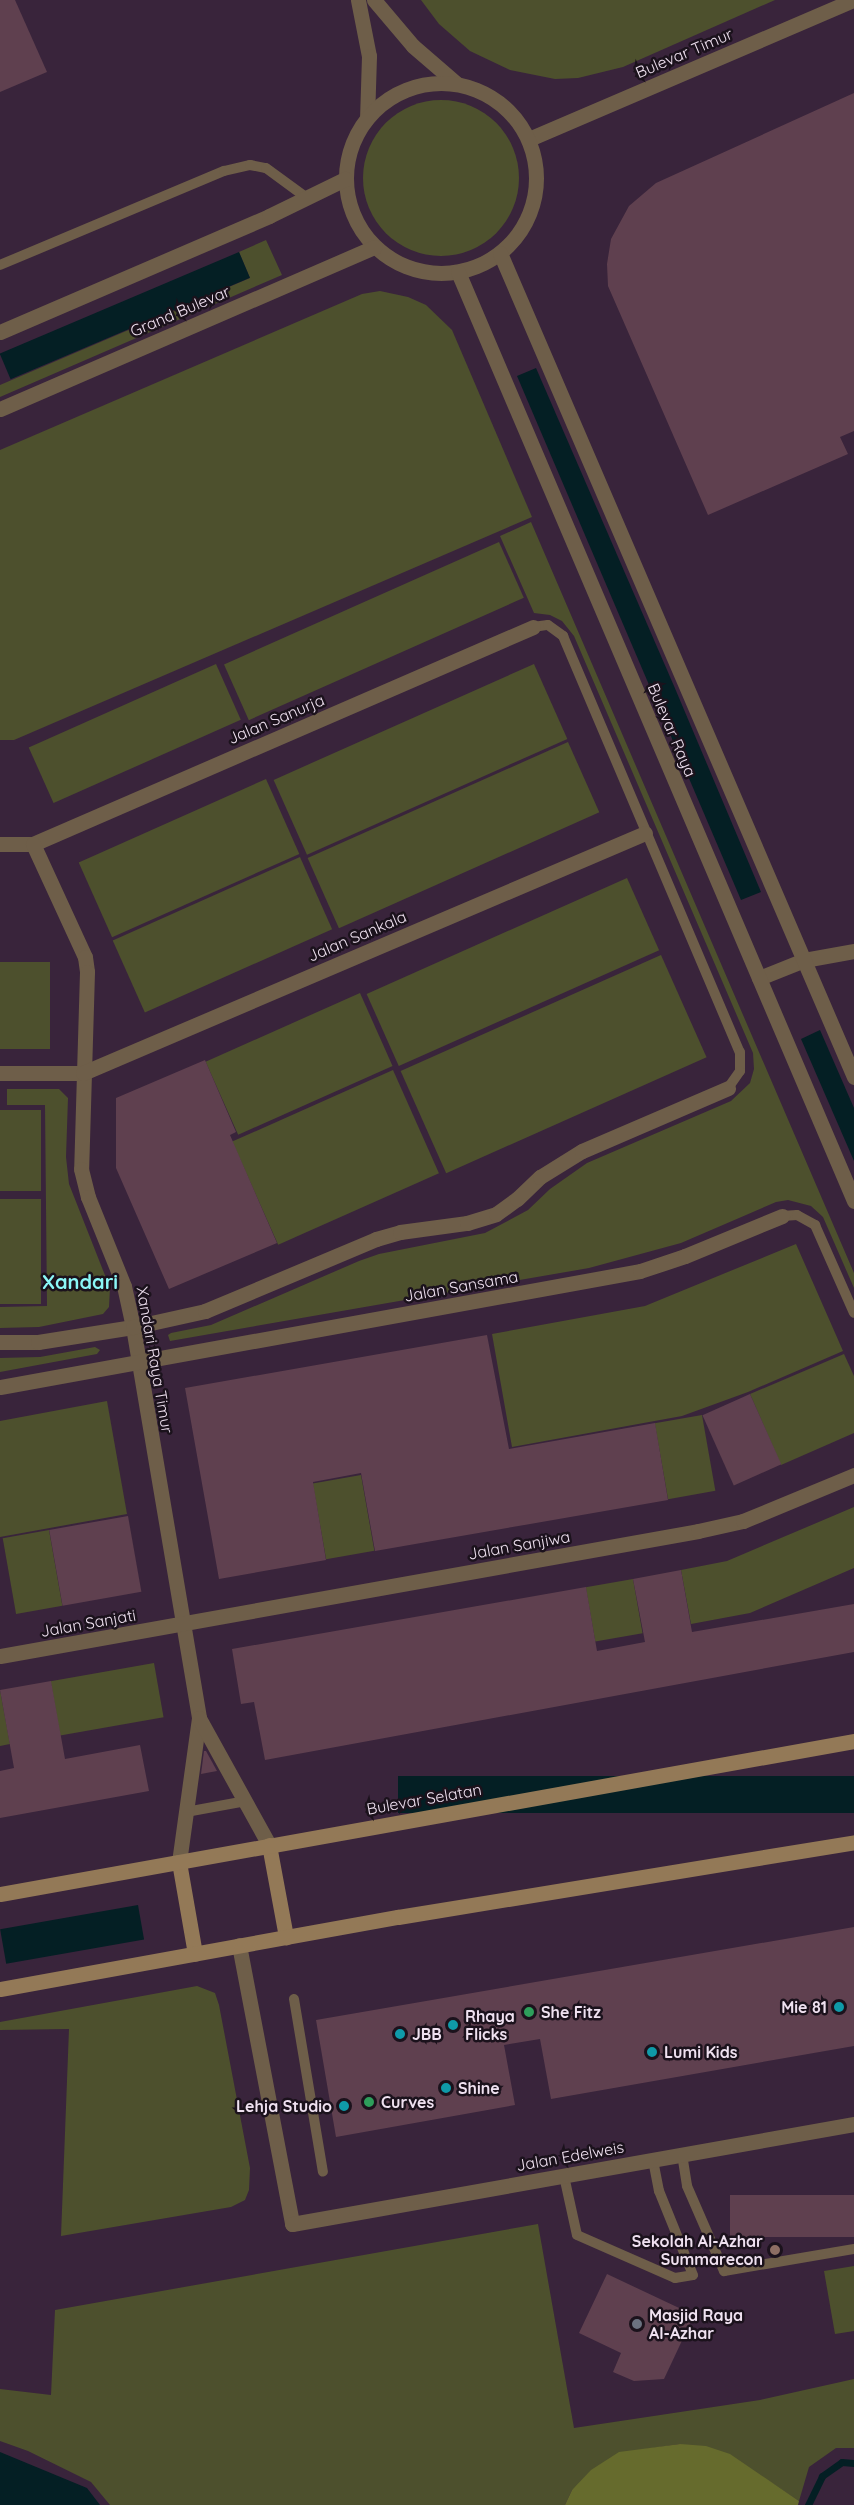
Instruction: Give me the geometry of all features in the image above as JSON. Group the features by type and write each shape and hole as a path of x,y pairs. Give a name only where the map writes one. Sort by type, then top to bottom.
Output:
{"main road":[{"name":"Bulevar Selatan","path":"0,1894 854,1742"},
{"path":"0,1989 239,1945 854,1842"},
{"path":"269,1845 286,1937"},
{"path":"179,1862 195,1954"}],"street":[{"path":"358,0 369,56 367,118"},
{"path":"374,0 413,46 457,84"},
{"name":"Bulevar Timur","path":"529,139 854,0"},
{"path":"432,83 457,84 487,94 512,113 529,139 537,170 535,201 522,230 500,254 481,265 458,273 428,273 399,264 374,247 358,227 349,204 345,178 351,146 367,118 385,101 407,89 432,83"},
{"path":"0,332 307,198 345,178"},
{"name":"Grand Bulevar","path":"0,409 374,247"},
{"name":"Bulevar Raya","path":"500,254 854,1077"},
{"name":"Bulevar Raya","path":"458,273 854,1201"},
{"name":"Jalan Sanurja","path":"33,844 533,627"},
{"name":"Jalan Sankala","path":"83,1073 645,833"},
{"path":"0,844 33,844"},
{"name":"Xandari Raya Timur","path":"33,844 85,957 87,972 81,1169 88,1197 124,1286 133,1326 199,1718"},
{"path":"759,978 804,960 854,951"},
{"path":"0,1073 83,1073"},
{"path":"0,1342 38,1342 205,1311 376,1239 400,1232 467,1223 496,1214 518,1199 540,1177 582,1150 728,1088"},
{"name":"Jalan Sansama","path":"0,1387 640,1271 685,1256 782,1216"},
{"name":"Jalan Sanjiwa","path":"182,1624 698,1531 743,1521 854,1475"},
{"name":"Jalan Sanjati","path":"0,1656 182,1624"},
{"path":"199,1718 269,1845"},
{"path":"179,1862 199,1718"},
{"name":"Jalan Edelweis","path":"239,1945 292,2224 854,2124"}],"lane":[{"path":"0,265 224,171 250,165 266,168 307,198"},
{"path":"533,627 548,625 562,636 740,1052 740,1071 728,1088"},
{"path":"782,1216 797,1215 815,1226 854,1313"},
{"path":"186,1812 246,1801"},
{"path":"294,1999 323,2172"},
{"path":"682,2154 687,2186 724,2271 854,2249"},
{"path":"564,2176 578,2235 675,2278 693,2275 659,2192 653,2160"}],"green space":[{"path":"421,0 775,0 623,67 578,78 555,79 510,70 470,51 439,24"},
{"path":"441,100 456,101 471,106 496,123 513,148 518,163 518,193 513,208 496,233 471,250 456,255 441,256 426,255 411,250 386,233 369,208 364,193 363,178 364,163 369,148 386,123 411,106 426,101"},
{"path":"266,240 282,275 0,397 0,385 250,278 239,252"},
{"path":"380,291 408,297 426,305 452,330 532,517 14,740 0,740 0,450 362,294"},
{"path":"531,522 854,1273 854,1288 823,1217 811,1206 788,1200 776,1202 681,1243 589,1268 170,1341 168,1335 171,1333 211,1325 379,1254 485,1233 528,1210 550,1189 587,1163 731,1101 750,1083 754,1069 753,1053 574,636 562,621 550,615 534,613 500,536"},
{"path":"499,542 524,598 249,720 224,664"},
{"path":"216,664 241,720 54,803 29,747"},
{"path":"534,664 567,739 307,855 274,780"},
{"path":"568,742 599,812 339,928 308,858"},
{"path":"266,779 299,854 112,937 79,862"},
{"path":"300,857 332,929 145,1013 113,940"},
{"path":"627,878 659,950 399,1066 367,994"},
{"path":"661,955 707,1057 446,1173 401,1071"},
{"path":"0,962 50,962 50,1049 0,1049"},
{"path":"360,993 393,1066 238,1135 206,1062"},
{"path":"393,1070 439,1173 278,1245 232,1142"},
{"path":"7,1089 59,1089 68,1098 66,1157 69,1184 110,1288 109,1307 103,1314 39,1327 0,1328 0,1307 47,1306 45,1105 7,1105"},
{"path":"0,1110 41,1110 41,1191 0,1191"},
{"path":"0,1199 41,1199 41,1304 0,1304"},
{"path":"796,1244 843,1351 748,1392 682,1416 512,1447 492,1334 645,1306"},
{"path":"95,1347 100,1350 97,1354 0,1372 0,1358 40,1357"},
{"path":"844,1354 854,1376 854,1433 781,1465 750,1394"},
{"path":"107,1401 127,1514 0,1537 0,1421"},
{"path":"702,1415 715,1491 668,1499 655,1423"},
{"path":"361,1475 374,1551 326,1559 313,1484"},
{"path":"854,1507 854,1568 750,1613 691,1624 681,1570 727,1561"},
{"path":"49,1530 62,1606 16,1614 3,1538"},
{"path":"633,1579 643,1633 595,1641 586,1587"},
{"path":"154,1663 164,1717 60,1735 51,1681"},
{"path":"0,1690 10,1744 0,1746"},
{"path":"197,1986 215,1993 219,2005 250,2168 249,2190 245,2200 231,2207 61,2236 69,2029 0,2030 0,2022"},
{"path":"538,2224 574,2428 760,2400 854,2379 854,2448 836,2448 809,2467 799,2501 772,2483 680,2444 619,2453 572,2490 565,2505 110,2505 91,2482 28,2451 0,2441 0,2389 51,2395 55,2310"},
{"path":"854,2266 854,2331 835,2334 824,2271"},
{"path":"680,2444 706,2446 730,2454 799,2501 798,2505 565,2505 572,2490 591,2470 619,2452"}],"shaded area":[{"path":"239,252 250,278 11,379 0,353"},
{"path":"536,368 761,892 741,900 517,376"},
{"path":"820,1030 854,1108 854,1161 801,1039"},
{"path":"398,1776 854,1776 854,1813 398,1813"},
{"path":"138,1905 144,1939 6,1964 0,1929"},
{"path":"0,2452 87,2488 100,2505 0,2505"}],"building":[{"path":"0,0 15,0 47,72 0,92"},
{"path":"854,93 854,431 840,437 848,454 708,515 608,286 607,264 611,239 629,206 656,183"},
{"path":"205,1060 236,1132 230,1135 277,1243 169,1289 116,1168 116,1098"},
{"path":"487,1335 509,1449 655,1423 668,1500 375,1551 361,1473 313,1482 326,1560 219,1579 185,1388"},
{"path":"750,1394 781,1464 734,1485 702,1415"},
{"path":"128,1516 141,1592 63,1606 49,1530"},
{"path":"681,1570 692,1632 854,1604 854,1652 265,1760 254,1702 241,1704 232,1649 586,1587 597,1651 645,1642 633,1579"},
{"path":"51,1681 65,1759 140,1745 149,1791 0,1818 0,1771 14,1768 0,1690"},
{"path":"204,1751 206,1751 217,1771 201,1774"},
{"path":"854,1927 854,2046 551,2099 540,2039 504,2045 515,2105 336,2137 316,2020"},
{"path":"730,2195 854,2195 854,2237 730,2237"},
{"name":"Masjid Raya Al-Azhar","path":"607,2274 694,2315 664,2379 634,2381 613,2372 621,2353 579,2333"}],"waterway":[{"path":"808,2505 822,2476 842,2462 854,2463"}],"place":[{"name":"Mie 81","path":"839,2007"},
{"name":"She Fitz","path":"529,2012"},
{"name":"Rhaya Flicks","path":"453,2025"},
{"name":"JBB","path":"400,2034"},
{"name":"Lumi Kids","path":"652,2052"},
{"name":"Shine","path":"446,2088"},
{"name":"Curves","path":"369,2102"},
{"name":"Lehja Studio","path":"344,2106"},
{"name":"Sekolah Al-Azhar Summarecon","path":"775,2250"},
{"name":"Masjid Raya Al-Azhar","path":"637,2324"}],"district":[{"name":"Xandari","path":"80,1281"}]}
